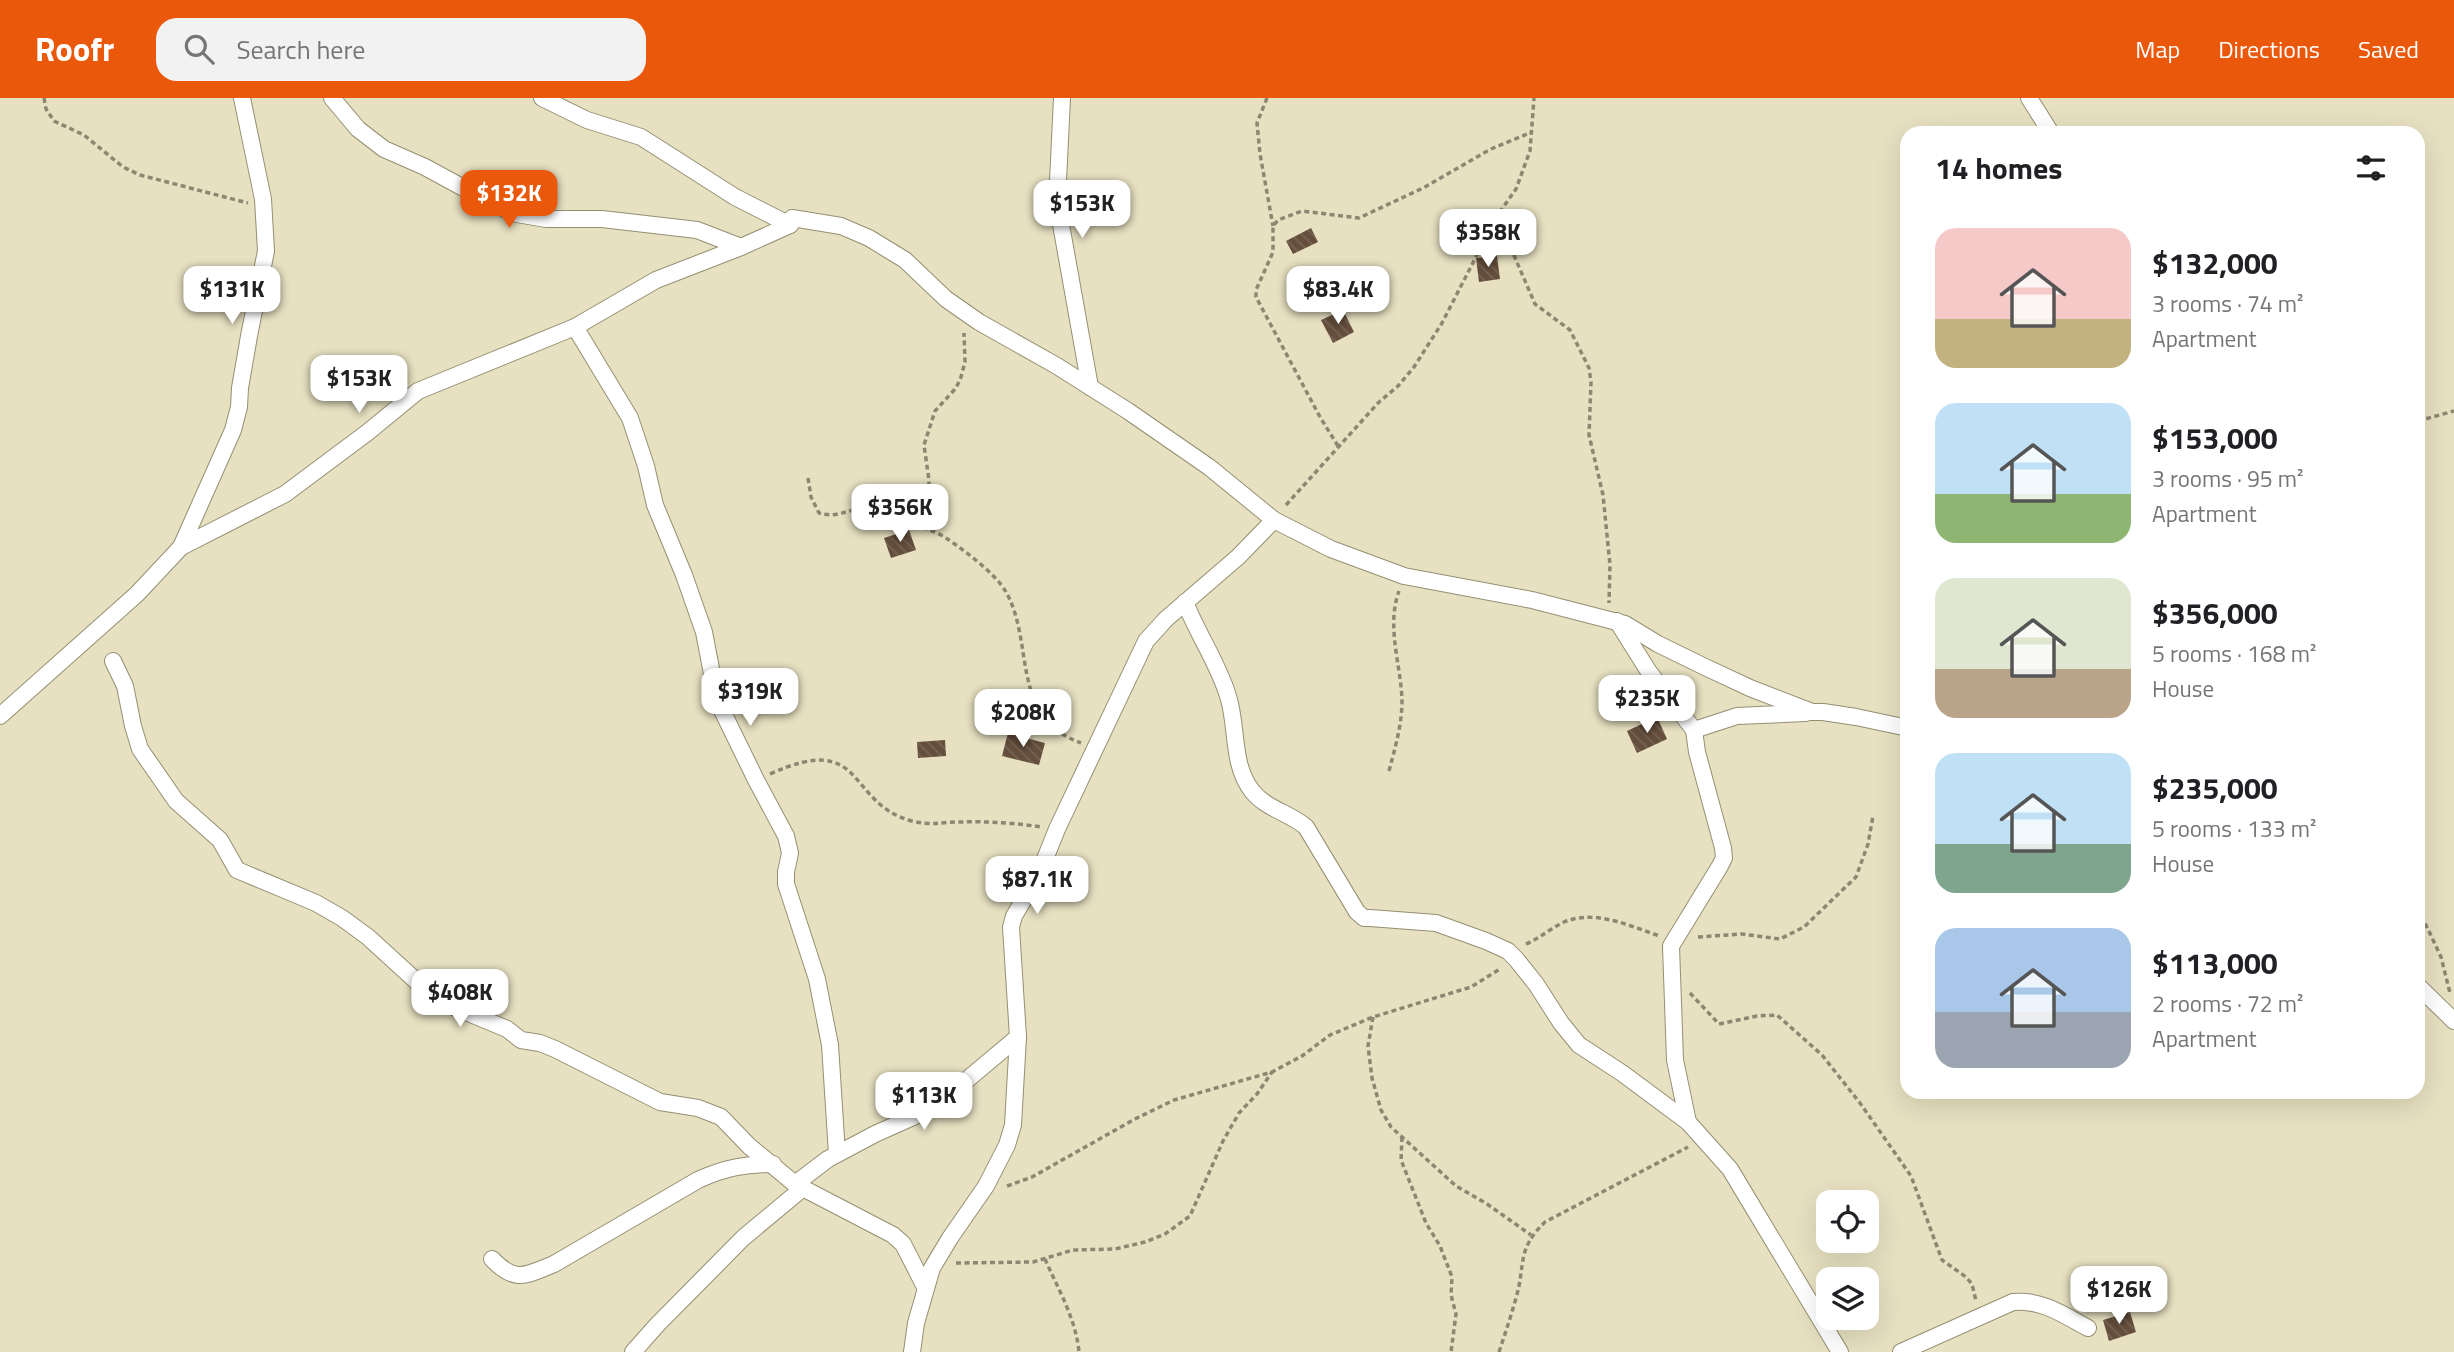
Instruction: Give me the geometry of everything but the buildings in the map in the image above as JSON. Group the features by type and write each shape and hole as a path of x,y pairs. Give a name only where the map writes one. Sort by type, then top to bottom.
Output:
{"street":[{"path":"0,716 137,594 181,547 233,430 266,251 263,208 242,98"},
{"path":"332,98 358,129 384,149 517,214 546,219 602,219 697,230 741,247"},
{"path":"542,98 587,120 641,137 735,197 790,225"},
{"path":"1062,98 1057,202 1090,387"},
{"path":"2029,98 2047,126"},
{"path":"181,547 285,494 418,391 575,327 656,280 790,225 792,218 841,226 869,238 905,260 979,323 1090,387 1209,467 1274,520 1331,549 1404,576 1532,600 1613,620 1705,667 1812,712"},
{"path":"575,327 630,418 646,466 655,505 704,632 717,700 786,836 790,853 786,884 820,992 830,1045 837,1154"},
{"path":"912,1352 916,1323 933,1266 981,1193 1002,1155 1013,1125 1018,1037 1011,927 1014,916 1040,874 1057,828 1146,640 1238,557 1274,520"},
{"path":"1185,602 1221,675 1229,699 1240,766 1252,790 1265,802 1306,827 1357,912 1370,918 1436,923 1486,941 1512,955 1579,1045 1688,1122 1730,1169 1840,1352"},
{"path":"1613,620 1694,730 1724,858 1671,946 1675,1060 1688,1122"},
{"path":"113,661 125,686 140,749 176,801 220,840 237,870 316,903 342,918 368,937 437,1000 507,1029 521,1040 555,1049 660,1102 698,1108 721,1117 749,1146 799,1186 893,1235 902,1244 925,1287"},
{"path":"1694,730 1737,716 1812,712 1856,717 1900,726"},
{"path":"2425,993 2454,1021"},
{"path":"634,1352 743,1238 837,1154 922,1113 956,1090 1018,1037"},
{"path":"492,1259 508,1274 530,1276 720,1170 747,1164 773,1164"},
{"path":"1902,1352 2013,1302 2025,1301 2049,1307 2088,1328"}],"path":[{"path":"44,98 54,121 85,135 123,167 150,178 263,208"},
{"path":"1267,98 1257,123 1273,226 1273,252 1256,290 1256,297 1338,446"},
{"path":"1274,520 1338,446 1413,367 1442,323 1497,216 1516,188 1530,151 1534,98"},
{"path":"1273,226 1278,220 1302,211 1359,218 1423,188 1491,149 1532,132"},
{"path":"1497,216 1535,304 1570,330 1589,368 1589,435 1602,495 1613,620"},
{"path":"928,529 929,480 925,445 935,411 956,388 965,362 962,320 955,305"},
{"path":"2425,419 2454,411"},
{"path":"808,478 811,497 819,513 835,516 868,509 928,529 945,537 967,554 1006,591 1017,621 1031,695 1041,713 1055,728 1072,740 1096,748"},
{"path":"1389,771 1401,716 1399,663 1393,624 1397,596 1404,576"},
{"path":"756,780 796,762 822,759 841,764 890,814 906,819 932,825 959,822 1057,828"},
{"path":"981,1193 1032,1177 1174,1100 1272,1072 1302,1056 1330,1035 1373,1017 1471,987 1512,955 1563,923 1590,916 1674,940 1742,934 1780,939 1804,927 1856,877 1868,844 1873,816"},
{"path":"2425,923 2441,957 2451,996"},
{"path":"1673,976 1719,1024 1777,1015 1822,1055 1860,1103 1911,1177 1942,1261 1961,1272 1972,1284 1979,1316"},
{"path":"1373,1017 1368,1046 1372,1078 1381,1110 1391,1128 1456,1186 1531,1235"},
{"path":"933,1266 1033,1262 1073,1250 1115,1248 1144,1242 1165,1234 1190,1216 1228,1132 1239,1113 1257,1094 1272,1072"},
{"path":"1402,1137 1401,1160 1451,1277 1451,1295 1456,1314 1451,1352"},
{"path":"1499,1352 1517,1295 1522,1254 1531,1235 1545,1222 1704,1138"},
{"path":"1044,1259 1069,1314 1078,1338 1079,1352"}]}
